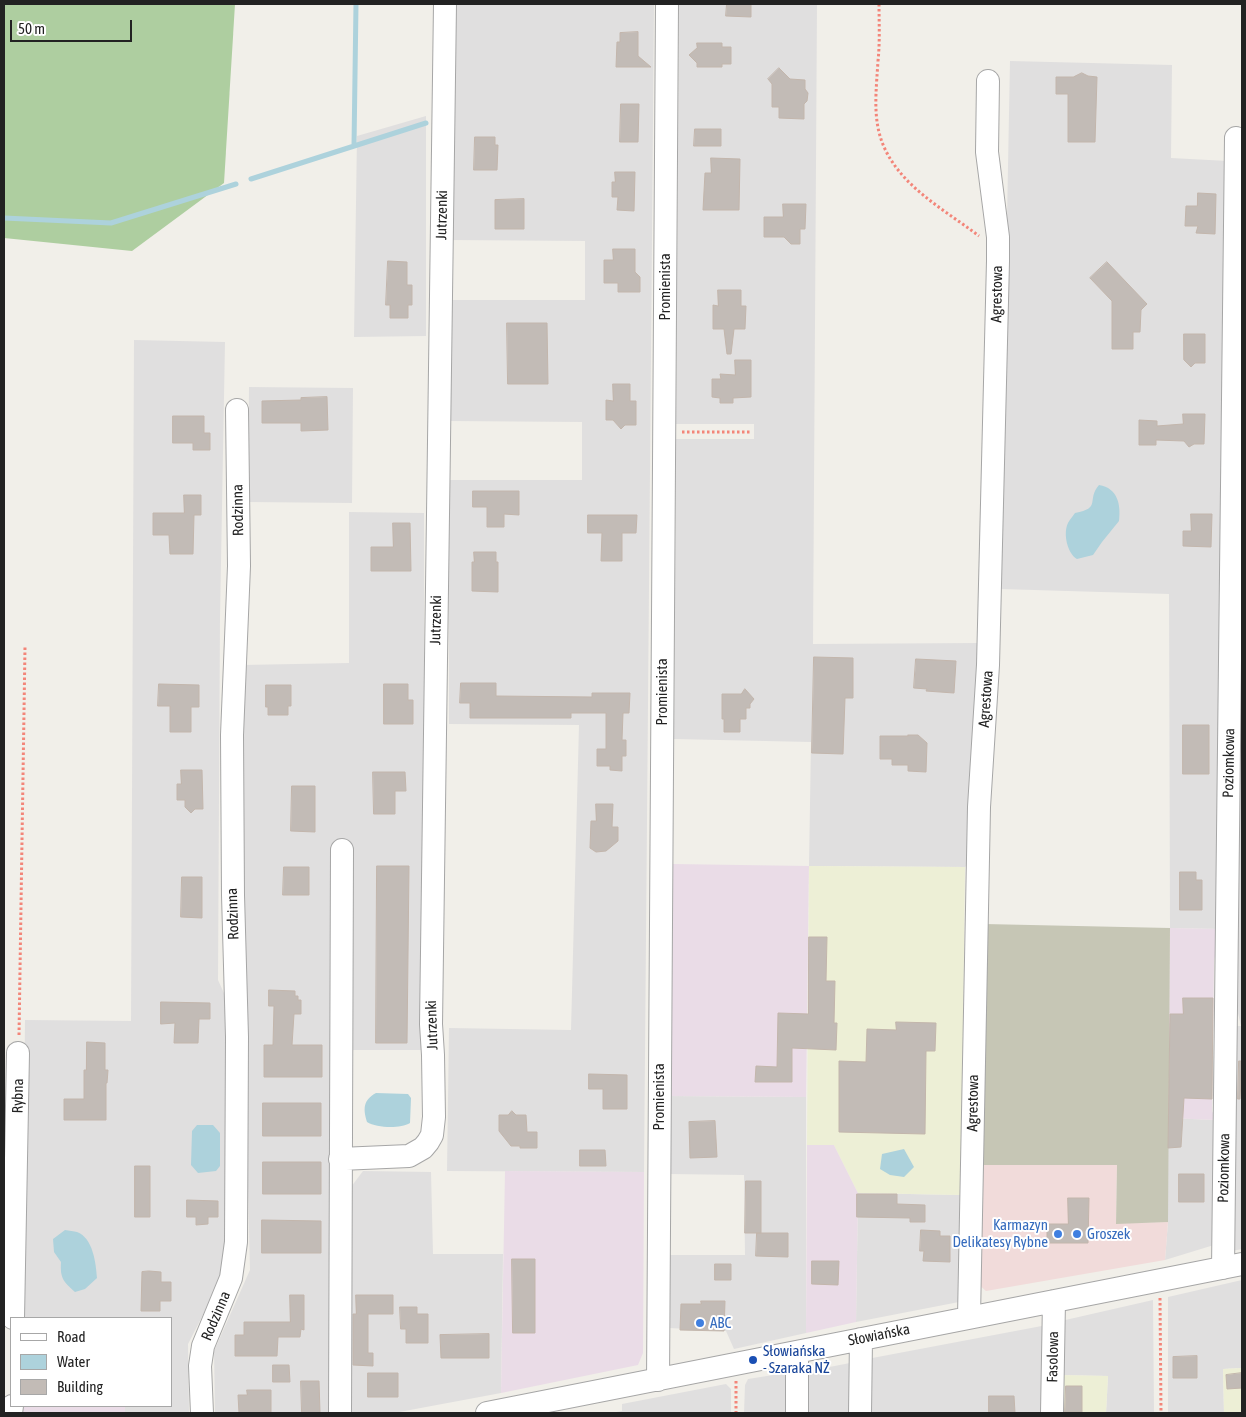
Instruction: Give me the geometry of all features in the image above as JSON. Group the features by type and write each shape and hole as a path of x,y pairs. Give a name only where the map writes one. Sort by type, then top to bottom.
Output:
{"street":[{"name":"Jutrzenki","path":"340,1159 409,1156 428,1142 433,1126 434,1055 431,1024 445,4"},
{"name":"Promienista","path":"658,1380 667,4"},
{"name":"Agrestowa","path":"969,1318 979,807 988,665 998,261 998,238 987,152 988,81"},
{"name":"Poziomkowa","path":"1232,1266 1236,138"},
{"name":"Rodzinna","path":"202,1413 200,1366 203,1346 231,1278 236,1242 237,1037 232,895 232,735 239,566 237,410"},
{"path":"340,1413 342,850"},
{"name":"Rybna","path":"13,1317 18,1053"},
{"name":"Słowiańska","path":"487,1413 1232,1266"},
{"name":"Fasolowa","path":"1052,1413 1054,1301"},
{"path":"860,1413 861,1339"},
{"path":"797,1352 797,1413"}],"path":[{"path":"879,4 879,60 875,103 876,120 882,142 892,162 904,178 982,239 998,261"},
{"path":"664,432 751,432"},
{"path":"18,1053 25,648"},
{"path":"1160,1280 1161,1413"},
{"path":"736,1364 736,1413"}],"shaded area":[{"path":"450,4 654,4 644,1172 447,1171 449,1028 571,1030 579,725 449,724 449,480 582,480 582,422 449,421 450,300 585,300 585,241 450,240"},
{"path":"679,4 817,4 813,644 979,643 970,862 965,867 809,866 811,742 674,739 676,439 754,439 754,424 676,424"},
{"path":"1010,61 1172,65 1171,158 1228,161 1219,929 1170,928 1169,594 1000,589"},
{"path":"426,116 426,336 354,337 357,136"},
{"path":"134,340 225,342 220,617 218,980 228,1002 224,1274 188,1344 189,1413 125,1413 125,1407 172,1407 172,1317 22,1317 25,1020 131,1021"},
{"path":"249,387 353,388 352,503 248,502"},
{"path":"349,512 424,513 424,1050 345,1050 331,848 329,1413 215,1413 214,1351 250,1270 243,983 242,665 349,663"},
{"path":"1242,591 1242,1249 1232,1251 1230,1026 1241,1026 1237,1009"},
{"path":"673,864 809,866 806,1097 670,1096"},
{"path":"809,866 965,867 961,1195 858,1193 834,1145 807,1145"},
{"path":"984,924 1170,928 1168,1222 1116,1224 1117,1165 982,1165"},
{"path":"1170,928 1219,929 1219,943 1214,960 1212,1111 1216,1120 1168,1118"},
{"path":"670,1096 806,1097 806,1333 734,1349 726,1331 669,1328 670,1255 745,1255 744,1175 669,1174"},
{"path":"1168,1118 1216,1120 1214,1245 1165,1260 1168,1222"},
{"path":"807,1145 834,1145 858,1193 856,1322 806,1333"},
{"path":"982,1165 1117,1165 1116,1223 1168,1222 1165,1260 986,1291 978,1284"},
{"path":"363,1171 431,1172 433,1254 503,1254 501,1393 394,1413 351,1413 351,1187"},
{"path":"505,1171 644,1172 643,1353 638,1365 501,1393"},
{"path":"858,1193 961,1195 959,1302 856,1322"},
{"path":"1242,1280 1242,1368 1223,1369 1224,1413 1168,1413 1168,1297"},
{"path":"1153,1300 1154,1413 1106,1413 1108,1376 1059,1375 1061,1321"},
{"path":"1047,1325 1046,1413 866,1413 867,1359"},
{"path":"855,1362 854,1413 804,1413 804,1372"},
{"path":"1242,1368 1242,1413 1224,1413 1223,1369"},
{"path":"786,1373 791,1413 744,1413 745,1385 748,1379"},
{"path":"1059,1375 1108,1376 1106,1413 1059,1413"},
{"path":"726,1384 731,1389 731,1413 610,1413 622,1411 622,1404"},
{"path":"20,1407 125,1407 125,1413 20,1413"}],"green space":[{"path":"4,4 235,4 224,183 132,251 4,238"}],"water":[{"path":"1099,485 1110,490 1117,498 1119,503 1119,521 1093,555 1077,559 1068,548 1067,527 1075,513 1088,509 1091,506 1095,490"},
{"path":"376,1093 408,1094 411,1098 410,1123 388,1127 377,1126 367,1122 365,1105"},
{"path":"197,1125 213,1125 220,1133 220,1166 216,1171 198,1173 191,1165 192,1131"},
{"path":"904,1149 914,1167 904,1177 890,1175 880,1169 882,1154"},
{"path":"65,1230 77,1232 87,1240 93,1252 96,1265 97,1278 85,1289 75,1292 63,1279 61,1262 54,1252 53,1239"}],"building":[{"path":"727,4 751,4 751,17 726,16"},
{"path":"638,32 638,56 651,67 616,67 617,42 620,42 620,33"},
{"path":"697,43 722,43 722,47 731,47 731,64 722,64 722,67 697,67 697,63 689,55 697,48"},
{"path":"779,68 790,79 805,80 805,89 808,93 807,101 804,104 804,119 779,118 779,107 772,107 772,84 768,79"},
{"path":"1082,73 1097,77 1095,142 1068,142 1068,94 1056,94 1056,77 1073,77"},
{"path":"621,104 639,104 638,142 620,142"},
{"path":"695,129 721,129 721,146 694,146"},
{"path":"475,137 495,137 495,145 498,145 497,170 474,170"},
{"path":"711,158 740,159 739,210 703,210 705,173 711,173"},
{"path":"615,172 635,172 634,211 617,210 618,197 612,197 612,182 615,182"},
{"path":"1198,193 1216,194 1215,234 1196,233 1198,226 1185,226 1186,206 1197,206"},
{"path":"524,199 524,229 495,229 495,200"},
{"path":"783,204 806,204 805,229 800,229 800,244 791,244 784,237 764,237 764,217 783,217"},
{"path":"613,249 635,249 635,272 640,277 640,292 618,292 618,283 604,283 604,260 613,260"},
{"path":"388,261 407,262 407,285 412,285 412,305 408,305 408,318 390,318 390,305 386,305"},
{"path":"1107,262 1147,304 1141,310 1140,332 1133,332 1133,349 1112,349 1112,301 1090,278"},
{"path":"718,290 741,290 741,306 746,306 745,329 734,329 731,354 727,354 724,329 713,329 713,305 718,306"},
{"path":"507,323 547,323 548,384 508,384"},
{"path":"1184,334 1205,334 1205,363 1195,363 1191,367 1184,360"},
{"path":"735,360 751,360 751,397 733,398 733,403 720,403 720,398 712,397 712,379 721,379 720,374 735,375"},
{"path":"613,384 630,384 630,401 636,401 636,425 625,425 621,429 613,420 606,420 606,400 613,401"},
{"path":"327,397 328,430 301,431 301,423 262,423 262,401"},
{"path":"1183,414 1205,414 1204,444 1194,444 1189,447 1184,441 1156,440 1156,445 1139,445 1139,420 1157,421 1157,426 1183,424"},
{"path":"173,416 204,416 204,433 210,433 210,450 193,450 193,443 173,443"},
{"path":"473,491 519,491 519,515 504,514 504,527 487,527 487,507 473,507"},
{"path":"184,495 201,495 201,515 194,515 193,554 170,554 169,535 153,535 153,513 184,513"},
{"path":"1191,514 1212,514 1211,547 1183,546 1183,531 1191,531"},
{"path":"588,515 637,515 636,533 622,533 622,561 601,561 602,533 588,533"},
{"path":"393,523 410,523 411,571 371,571 371,547 393,547"},
{"path":"474,552 496,552 498,592 472,591"},
{"path":"814,657 853,658 853,698 845,698 843,754 812,753"},
{"path":"916,659 956,661 954,693 914,688"},
{"path":"461,683 496,683 496,696 592,697 592,693 630,693 629,713 623,713 622,740 626,740 626,756 622,756 622,771 610,770 610,766 597,766 597,749 606,749 606,713 571,713 571,718 470,718 470,703 460,703"},
{"path":"159,684 199,685 199,707 191,707 191,732 170,732 170,706 158,706"},
{"path":"384,684 408,684 408,700 413,700 413,724 384,724"},
{"path":"266,685 291,685 291,706 288,706 288,715 268,715"},
{"path":"745,689 754,699 750,704 750,708 746,708 746,719 740,719 740,732 724,732 722,694 741,694"},
{"path":"1183,725 1209,725 1209,774 1183,774"},
{"path":"918,735 927,743 926,772 908,771 908,765 892,765 892,759 880,759 880,736"},
{"path":"181,770 202,770 203,809 195,809 191,813 185,807 185,800 177,800 177,784 181,784"},
{"path":"373,772 405,772 406,791 395,791 395,814 374,814"},
{"path":"292,786 315,786 315,832 291,831"},
{"path":"596,804 613,804 612,827 618,827 618,841 606,851 596,852 590,848 591,821 596,821"},
{"path":"377,866 409,866 407,1043 376,1043"},
{"path":"284,867 309,867 309,895 283,895"},
{"path":"1180,872 1196,872 1196,880 1202,880 1202,910 1180,910"},
{"path":"182,877 202,877 202,918 181,917"},
{"path":"809,937 827,937 826,981 835,981 834,1023 837,1023 836,1050 792,1048 792,1082 755,1082 756,1066 777,1067 778,1013 808,1014"},
{"path":"269,990 295,991 295,996 298,996 298,1000 301,1000 301,1014 294,1014 292,1045 322,1045 322,1077 264,1077 264,1045 273,1045 274,1006 269,1006"},
{"path":"1183,998 1213,998 1212,1099 1184,1098 1181,1147 1168,1148 1170,1014 1183,1014"},
{"path":"161,1002 210,1003 210,1019 199,1019 198,1043 174,1043 175,1023 161,1024"},
{"path":"896,1022 936,1023 935,1051 926,1051 925,1134 839,1132 839,1061 866,1062 867,1029 896,1030"},
{"path":"87,1042 105,1043 105,1070 108,1070 106,1120 64,1120 64,1099 84,1099 84,1070 86,1070"},
{"path":"1239,1061 1242,1061 1240,1099 1238,1099"},
{"path":"589,1074 627,1075 627,1109 603,1109 603,1089 589,1089"},
{"path":"263,1103 321,1103 321,1136 263,1136"},
{"path":"512,1111 516,1115 526,1115 527,1132 537,1132 537,1148 511,1146 499,1131 499,1115 508,1115"},
{"path":"715,1121 717,1157 690,1158 689,1122"},
{"path":"580,1150 605,1150 606,1166 580,1166"},
{"path":"263,1162 321,1162 321,1194 263,1194"},
{"path":"135,1166 150,1166 150,1217 135,1217"},
{"path":"1179,1174 1204,1174 1204,1202 1179,1202"},
{"path":"746,1181 761,1181 761,1233 745,1233"},
{"path":"857,1194 897,1194 897,1204 925,1205 925,1222 910,1222 910,1218 857,1217"},
{"path":"1068,1198 1089,1198 1088,1243 1047,1243 1047,1224 1068,1224"},
{"path":"187,1200 218,1201 218,1217 208,1217 208,1224 196,1225 196,1217 187,1217"},
{"path":"262,1220 321,1221 321,1253 262,1253"},
{"path":"921,1230 940,1231 940,1236 950,1236 950,1262 923,1261 924,1251 920,1251"},
{"path":"757,1233 788,1233 788,1257 756,1256"},
{"path":"512,1259 535,1259 535,1333 513,1333"},
{"path":"812,1261 839,1261 838,1285 812,1284"},
{"path":"715,1264 731,1264 731,1280 715,1280"},
{"path":"142,1272 161,1272 161,1282 171,1282 171,1301 160,1301 160,1311 141,1311"},
{"path":"290,1295 304,1295 304,1330 301,1329 300,1337 278,1337 277,1356 235,1356 235,1335 244,1335 244,1322 290,1322"},
{"path":"356,1295 393,1295 393,1314 368,1314 368,1353 373,1353 373,1366 353,1365 353,1314 356,1314"},
{"path":"701,1301 725,1301 724,1331 680,1330 681,1304 701,1304"},
{"path":"400,1307 417,1307 417,1314 428,1314 428,1343 406,1343 406,1329 401,1329"},
{"path":"489,1334 489,1358 441,1358 440,1335"},
{"path":"1197,1356 1197,1378 1173,1378 1173,1357"},
{"path":"273,1365 289,1365 290,1382 273,1382"},
{"path":"368,1373 398,1373 398,1397 368,1397"},
{"path":"1242,1373 1242,1388 1227,1389 1226,1375"},
{"path":"301,1381 319,1381 320,1413 302,1413"},
{"path":"1066,1386 1082,1386 1082,1412 1065,1412"},
{"path":"247,1390 271,1390 271,1413 239,1413 238,1395 247,1395"},
{"path":"989,1396 1014,1396 1015,1413 989,1413"}],"waterway":[{"path":"354,146 356,4"},
{"path":"251,179 426,123"},
{"path":"4,218 111,223 236,184"}],"place":[{"name":"Karmazyn Delikatesy Rybne","path":"1058,1234"},
{"name":"Groszek","path":"1077,1234"},
{"name":"ABC","path":"700,1323"},
{"name":"Słowiańska - Szaraka NŻ","path":"753,1360"}]}
